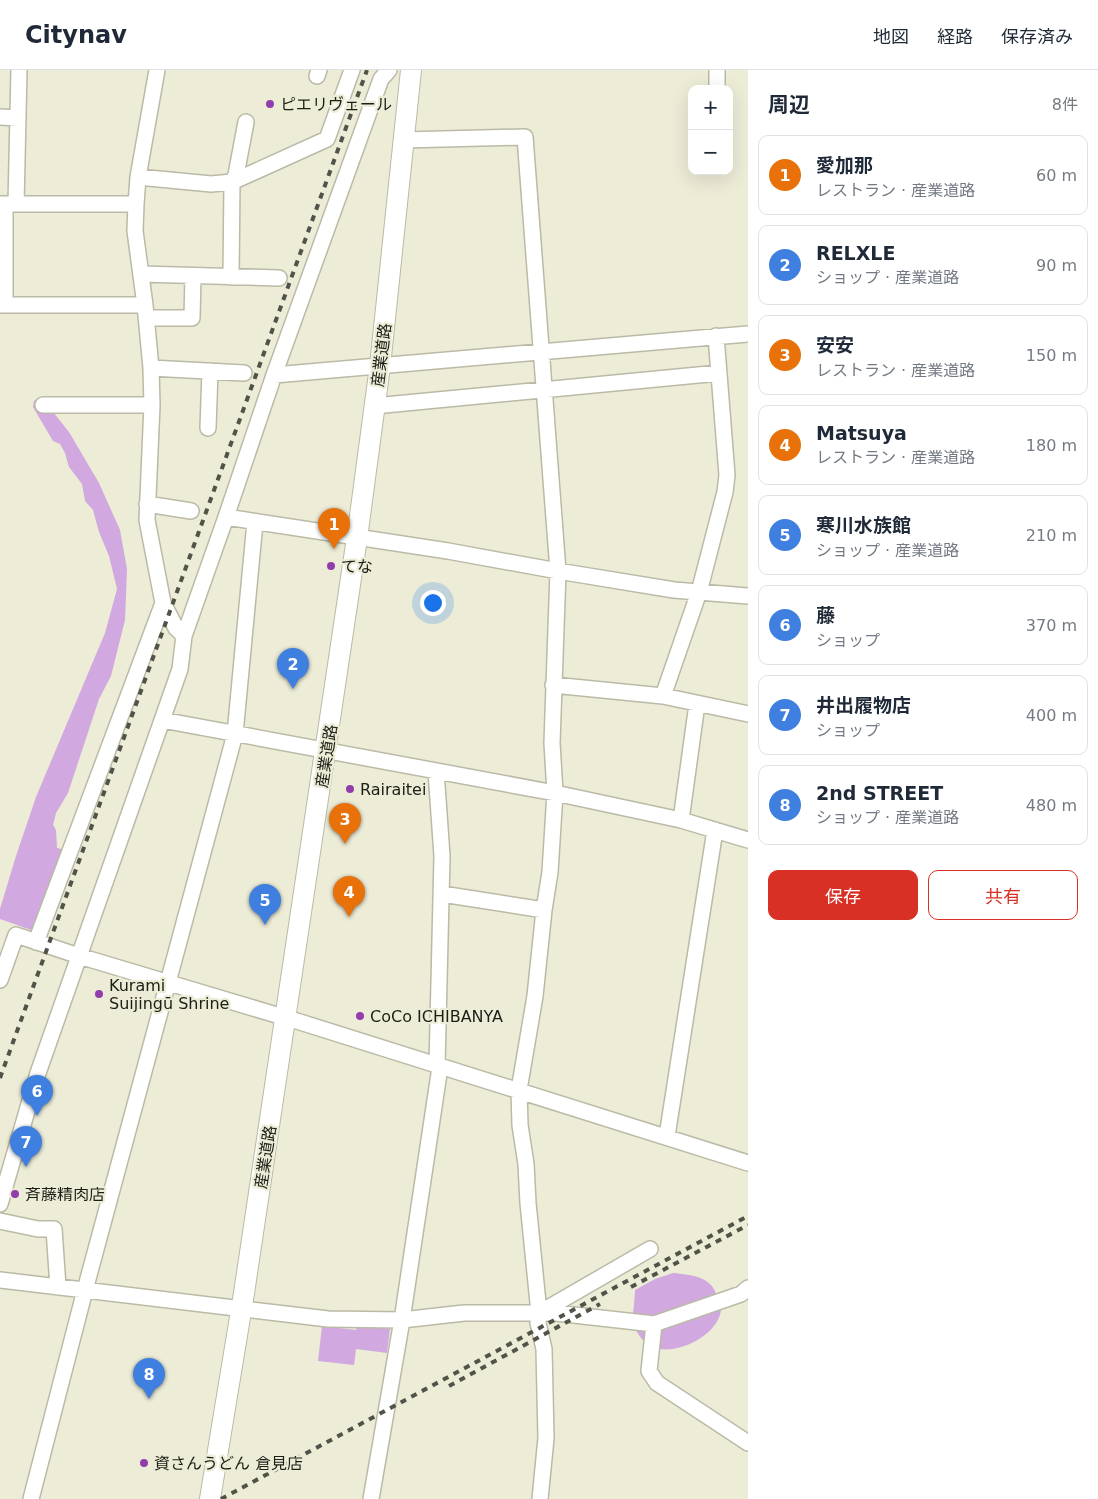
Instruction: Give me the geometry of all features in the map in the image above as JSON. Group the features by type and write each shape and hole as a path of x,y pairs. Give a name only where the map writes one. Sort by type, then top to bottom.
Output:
{"main road":[{"name":"産業道路","path":"210,1499 242,1308 358,538 380,366 411,70"}],"street":[{"path":"19,70 18,118 2,256 2,304 146,311 192,318 193,276"},
{"path":"156,70 138,178 135,231 146,311 151,368 152,405 147,520 163,603 176,628 184,636"},
{"path":"138,178 211,184 232,182 327,139 352,70"},
{"path":"0,1204 38,1073 180,669 184,636 274,374 381,79 389,70"},
{"path":"717,70 717,85"},
{"path":"0,117 18,118"},
{"path":"230,277 232,182 236,175 246,122"},
{"path":"404,140 525,137 558,571 552,743 555,793 550,872 535,996 519,1090 520,1125 526,1164 528,1203 540,1313 538,1323 544,1349 546,1438 540,1499"},
{"path":"7,204 136,204"},
{"path":"141,274 279,278"},
{"path":"274,374 748,334"},
{"path":"663,696 699,592 725,492 727,475 716,336"},
{"path":"151,368 244,373"},
{"path":"208,428 210,371"},
{"path":"374,406 718,373"},
{"path":"43,405 152,405"},
{"path":"147,504 191,511"},
{"path":"226,518 448,551 674,590 748,596"},
{"path":"31,1499 85,1290 235,734 255,522"},
{"path":"36,942 163,603"},
{"path":"553,685 663,696 748,714"},
{"path":"681,820 697,704"},
{"path":"162,720 555,793 681,820 748,840"},
{"path":"371,1499 402,1320 439,1066 442,856 436,771"},
{"path":"667,1136 715,830"},
{"path":"442,894 544,910"},
{"path":"0,980 16,935 79,956 285,1017 748,1163"},
{"path":"0,1221 38,1229 54,1229 58,1287"},
{"path":"540,1313 650,1249"},
{"path":"0,1280 328,1319 402,1320 464,1313 540,1313 576,1314 654,1324 741,1294 748,1288"},
{"path":"654,1324 648,1371 657,1383 748,1443"}],"shaded area":[{"path":"39,398 45,402 69,432 99,483 120,530 127,569 125,620 111,676 99,699 68,793 56,813 53,825 56,830 57,848 66,850 34,931 0,919 0,909 36,797 105,633 117,589 109,556 99,532 93,510 85,501 82,484 69,467 60,444 53,441 33,407 34,401"},
{"path":"673,1273 694,1276 705,1280 714,1289 721,1308 718,1319 711,1330 700,1338 687,1345 673,1349 660,1349 648,1345 633,1326 635,1290 655,1279"},
{"path":"357,1325 390,1329 387,1353 356,1349 354,1365 318,1361 322,1326 356,1330"}],"railway":[{"path":"0,1078 367,70"},
{"path":"221,1499 748,1216"},
{"path":"631,1287 748,1225"},
{"path":"449,1386 600,1304"}],"place":[{"name":"ピエリヴェール","path":"270,104"},
{"name":"愛加那","path":"334,549"},
{"name":"てな","path":"331,566"},
{"name":"RELXLE","path":"293,689"},
{"name":"Rairaitei","path":"350,789"},
{"name":"安安","path":"345,844"},
{"name":"Matsuya","path":"349,917"},
{"name":"寒川水族館","path":"265,925"},
{"name":"Kurami Suijingū Shrine","path":"99,994"},
{"name":"CoCo ICHIBANYA","path":"360,1016"},
{"name":"藤","path":"37,1116"},
{"name":"井出履物店","path":"26,1167"},
{"name":"斉藤精肉店","path":"15,1194"},
{"name":"2nd STREET","path":"149,1399"},
{"name":"資さんうどん 倉見店","path":"144,1463"}]}
